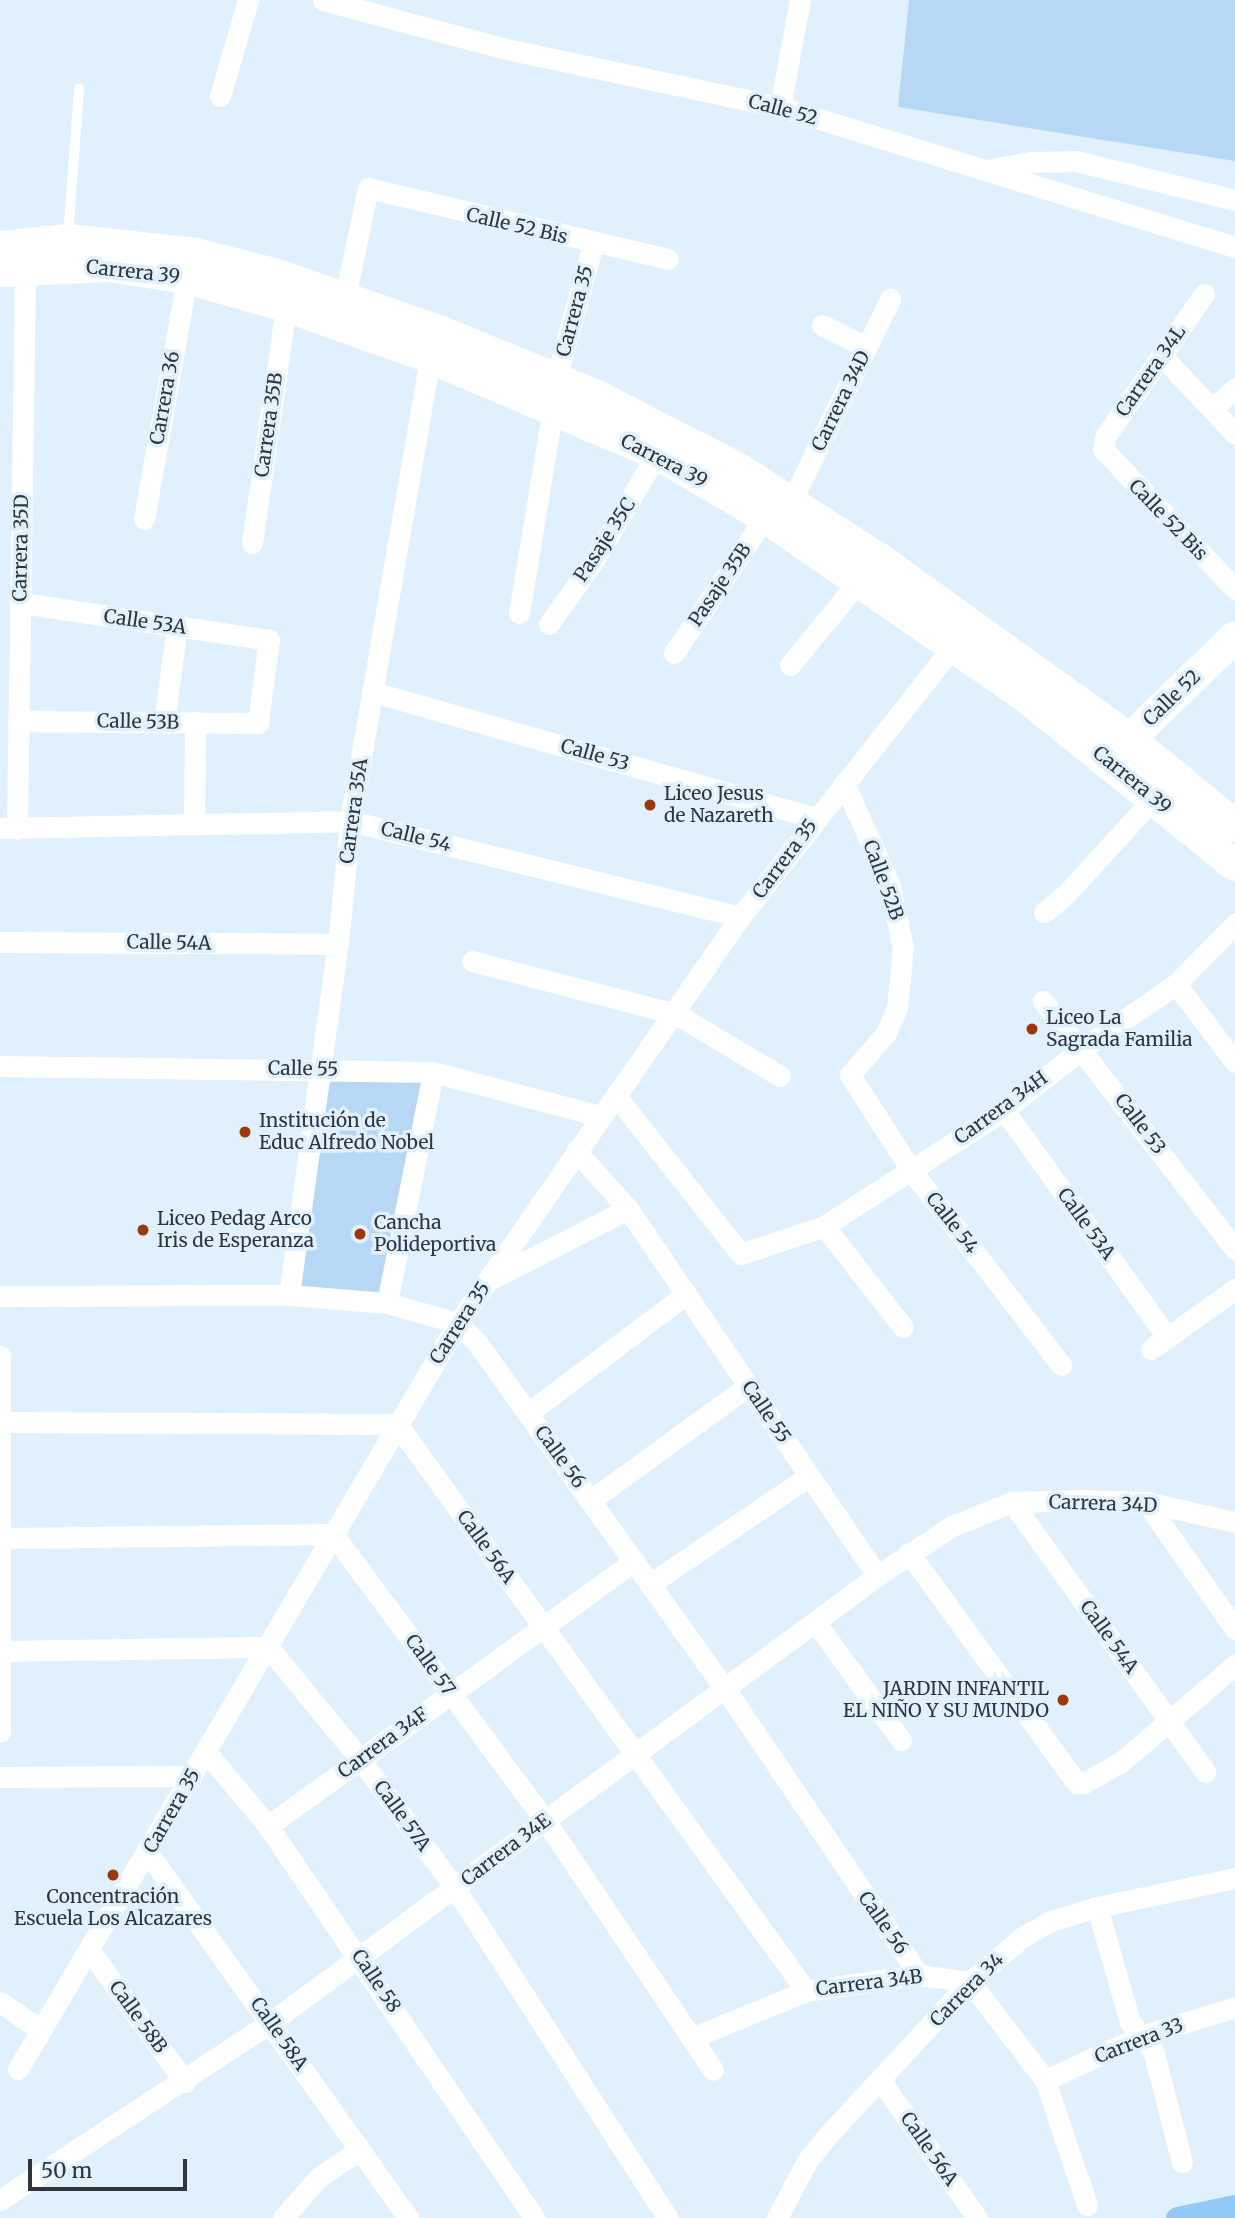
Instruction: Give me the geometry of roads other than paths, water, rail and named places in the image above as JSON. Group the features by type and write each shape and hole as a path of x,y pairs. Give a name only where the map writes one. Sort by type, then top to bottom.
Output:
{"main road":[{"name":"Carrera 39","path":"0,247 68,240 196,254 345,298 432,343 555,393 671,431 778,510 962,635 1119,749 1233,820"},
{"name":"Carrera 39","path":"12,269 107,266 187,278 432,343"},
{"name":"Carrera 39","path":"555,393 657,454 778,510 859,581 962,635"},
{"name":"Calle 52","path":"1119,749 1235,637"},
{"name":"Carrera 39","path":"1119,749 1155,797 1235,865"}],"street":[{"path":"220,96 248,0"},
{"name":"Calle 52","path":"323,0 502,48 780,107 1235,247"},
{"path":"780,107 800,0"},
{"path":"981,171 1031,162 1076,162 1235,200"},
{"name":"Calle 52 Bis","path":"345,298 368,188 668,260"},
{"name":"Carrera 35","path":"519,613 555,393 593,243"},
{"name":"Carrera 35D","path":"8,828 18,721 10,647 20,603 12,269"},
{"name":"Carrera 36","path":"144,519 187,278"},
{"name":"Carrera 34L","path":"1102,449 1105,437 1204,294"},
{"name":"Carrera 34D","path":"778,510 890,299"},
{"name":"Carrera 35B","path":"252,543 286,306"},
{"path":"822,325 866,347"},
{"name":"Carrera 35A","path":"289,1295 317,1069 338,944 350,821 432,343"},
{"path":"1162,356 1235,434"},
{"path":"1212,409 1235,388"},
{"name":"Calle 52 Bis","path":"1102,449 1235,589"},
{"name":"Pasaje 35C","path":"549,624 594,560 657,454"},
{"name":"Pasaje 35B","path":"674,653 778,510"},
{"path":"790,665 859,581"},
{"name":"Calle 53A","path":"20,603 270,640 258,723"},
{"path":"164,722 177,626"},
{"name":"Carrera 35","path":"18,2069 39,2029 90,1951 148,1853 458,1323 600,1116 676,1014 740,917 962,635"},
{"name":"Calle 53","path":"373,692 816,818"},
{"name":"Calle 53B","path":"18,721 258,723"},
{"path":"194,824 195,722"},
{"name":"Calle 52B","path":"844,783 900,916 901,982 897,1008 886,1033 850,1076"},
{"path":"1044,912 1066,894 1155,797"},
{"name":"Calle 54","path":"8,828 350,821 740,917"},
{"name":"Carrera 34H","path":"616,1096 741,1254 824,1226 1004,1110 1083,1048 1176,984 1235,923"},
{"name":"Calle 54A","path":"0,942 338,944"},
{"path":"472,961 676,1014 780,1076"},
{"path":"1176,984 1235,1062"},
{"name":"Calle 53","path":"1043,1001 1083,1048 1235,1250"},
{"name":"Calle 55","path":"0,1066 433,1072 600,1116"},
{"path":"387,1303 433,1072"},
{"name":"Calle 54","path":"850,1076 911,1170 1061,1365"},
{"name":"Calle 53A","path":"1004,1110 1159,1344 1235,1289"},
{"name":"Calle 55","path":"576,1151 628,1209 877,1576"},
{"path":"489,1280 628,1209"},
{"path":"824,1226 903,1327"},
{"path":"528,1413 685,1294"},
{"path":"0,1296 289,1295 387,1303 458,1323"},
{"name":"Calle 56","path":"458,1323 528,1413 726,1690 919,1975"},
{"path":"0,1356 0,1732"},
{"path":"591,1500 748,1386"},
{"path":"2,1422 397,1424"},
{"name":"Calle 56A","path":"397,1424 806,1991"},
{"path":"650,1584 809,1476"},
{"name":"Carrera 34D","path":"1012,1502 1146,1502 1235,1522"},
{"name":"Calle 54A","path":"1012,1502 1205,1772"},
{"name":"Carrera 34E","path":"0,2200 185,2082 271,2022 909,1553 985,1509 1012,1502"},
{"path":"1146,1502 1235,1629"},
{"path":"2,1538 333,1534"},
{"name":"Calle 57","path":"333,1534 545,1820 694,2037 713,2070"},
{"path":"909,1553 1070,1778 1084,1783 1121,1762 1235,1665"},
{"name":"Carrera 34F","path":"268,1826 634,1562"},
{"path":"816,1623 901,1740"},
{"path":"2,1651 268,1647"},
{"name":"Calle 57A","path":"268,1647 360,1759 455,1888 668,2218"},
{"name":"Calle 58","path":"206,1752 268,1826 359,1955 534,2218"},
{"path":"0,1777 192,1776"},
{"name":"Calle 58A","path":"148,1853 271,2022 408,2218"},
{"name":"Carrera 34","path":"777,2218 807,2161 970,1982 1021,1938 1051,1921 1097,1907 1235,1878"},
{"path":"1097,1907 1130,2022 1153,2050 1182,2162"},
{"name":"Calle 58B","path":"90,1951 185,2082"},
{"name":"Carrera 34B","path":"694,2037 806,1991 919,1975 970,1982"},
{"path":"970,1982 1045,2080 1087,2205"},
{"path":"0,2002 39,2029"},
{"name":"Carrera 33","path":"1045,2080 1141,2036 1235,2007"},
{"name":"Calle 56A","path":"881,2081 977,2218"},
{"path":"283,2218 318,2178 359,2150"}],"lane":[{"path":"68,240 79,88"}],"waterway":[{"path":"1177,2218 1235,2206"}],"place":[{"name":"Liceo Jesus de Nazareth","path":"650,805"},
{"name":"Liceo La Sagrada Familia","path":"1032,1029"},
{"name":"Institución de Educ Alfredo Nobel","path":"245,1132"},
{"name":"Liceo Pedag Arco Iris de Esperanza","path":"143,1230"},
{"name":"Cancha Polideportiva","path":"360,1234"},
{"name":"JARDIN INFANTIL EL NIÑO Y SU MUNDO","path":"1063,1700"},
{"name":"Concentración Escuela Los Alcazares","path":"113,1875"}]}
